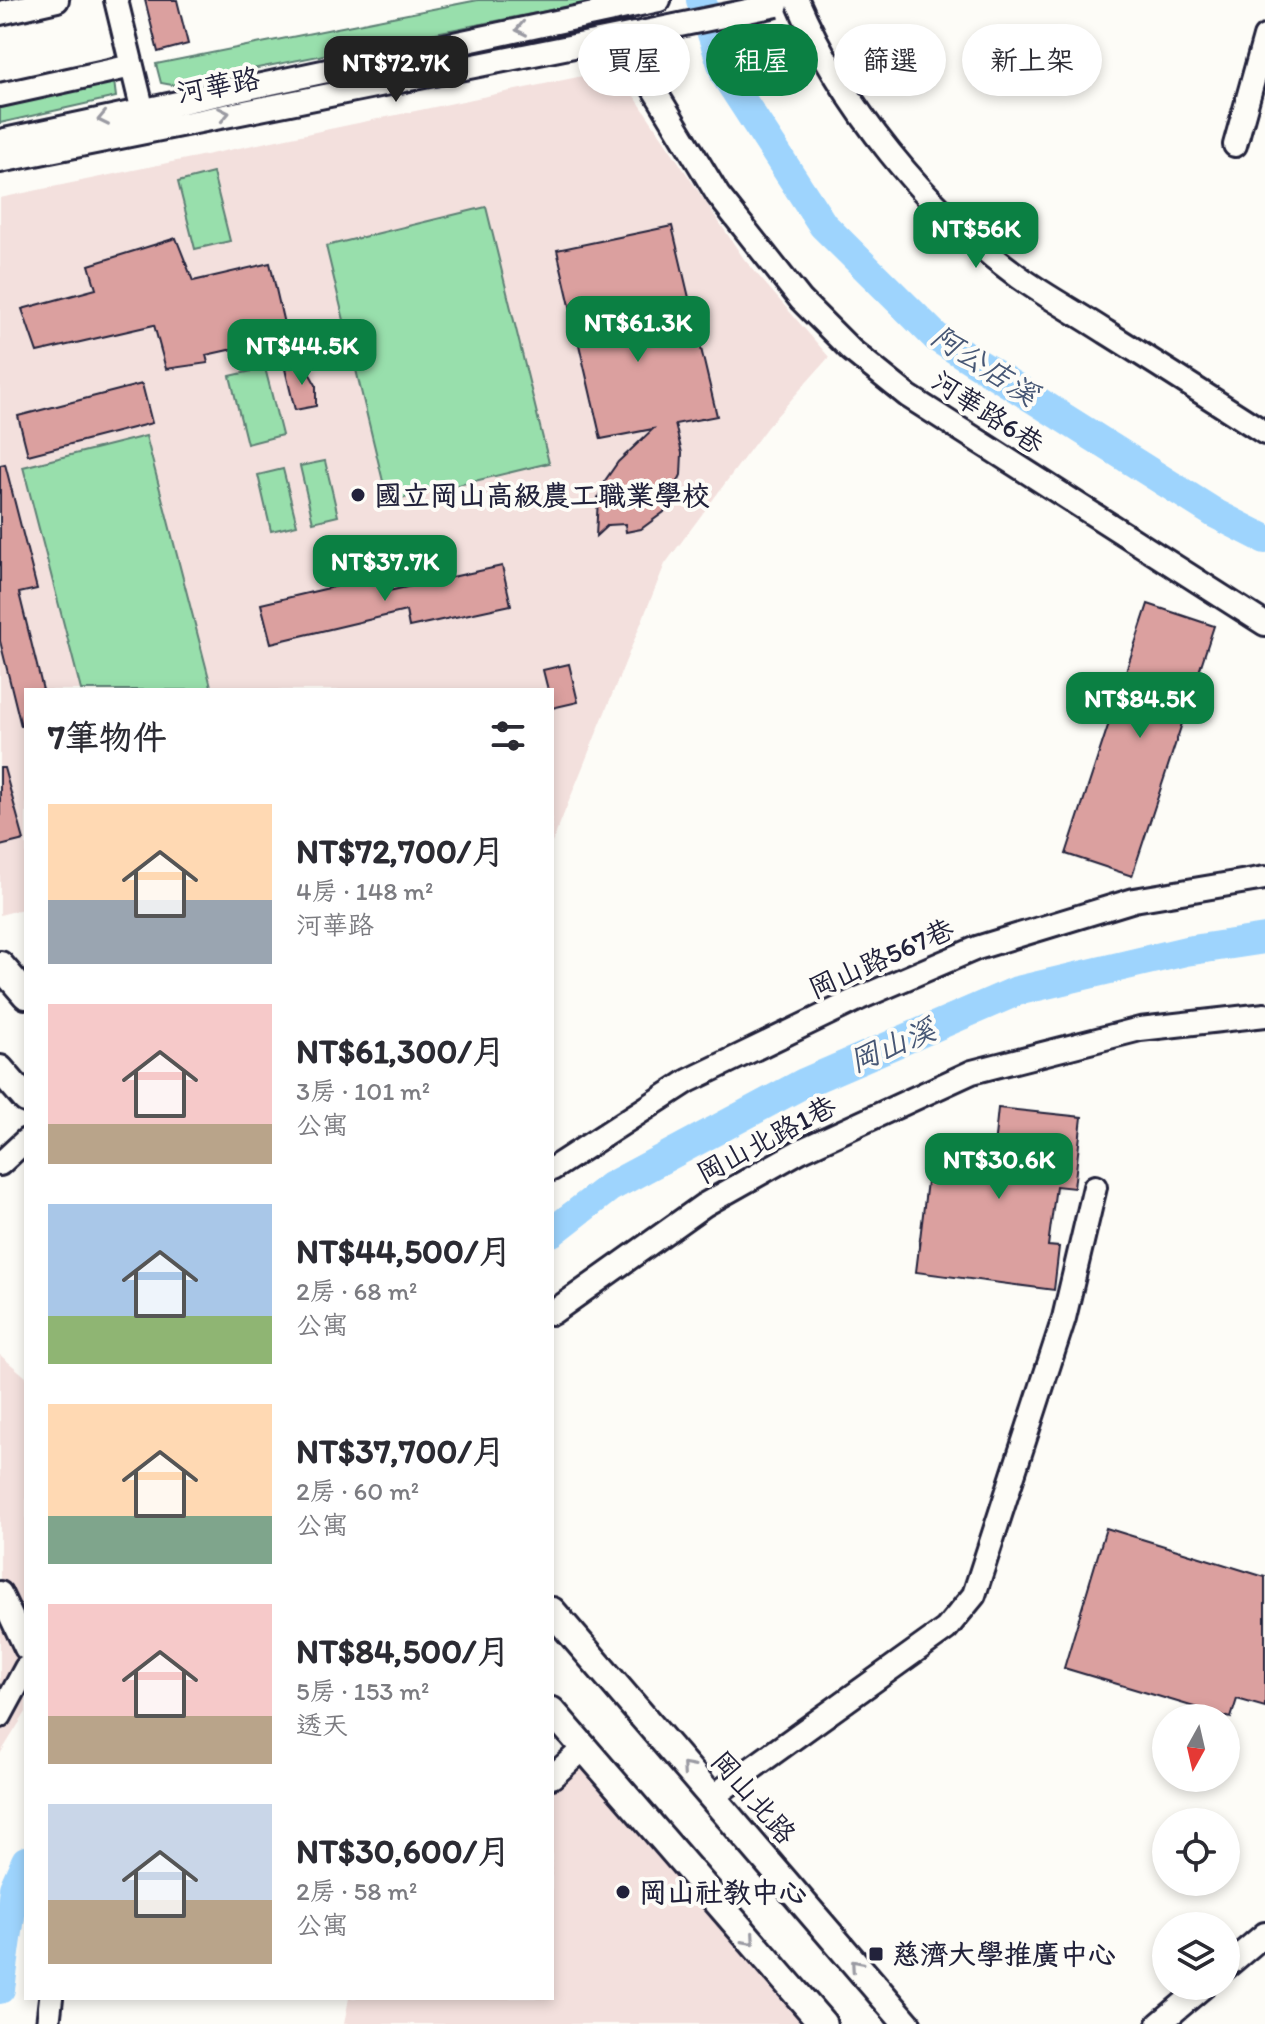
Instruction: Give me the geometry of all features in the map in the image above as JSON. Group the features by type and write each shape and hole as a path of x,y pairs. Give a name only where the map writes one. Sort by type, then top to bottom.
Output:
{"main road":[{"path":"0,965 24,993"},
{"path":"0,1069 24,1097"},
{"name":"岡山北路","path":"554,1613 907,2024"},
{"path":"554,1713 823,2024"}],"street":[{"path":"0,13 57,0"},
{"path":"116,0 145,120"},
{"name":"河華路","path":"0,161 145,120 659,0"},
{"path":"794,1 841,86 878,137 915,182 959,224 1018,276 1265,433"},
{"name":"河華路","path":"682,24 794,1"},
{"path":"1235,145 1265,37"},
{"name":"河華路","path":"0,141 145,120 578,44"},
{"path":"0,95 132,66"},
{"name":"河華路6巷","path":"663,96 718,195 801,300 851,350 908,396 1265,624"},
{"name":"岡山路567巷","path":"554,1168 688,1081 860,998 977,948 1134,900 1265,878"},
{"name":"岡山北路1巷","path":"554,1312 704,1205 800,1151 972,1072 1140,1029 1265,1015"},
{"path":"0,1164 24,1142"},
{"path":"712,1797 946,1629 974,1595 1064,1318 1095,1187"},
{"path":"0,1593 24,1644"},
{"path":"0,1716 24,1672"},
{"path":"554,1775 584,1748"},
{"path":"1240,1955 1265,1934"},
{"path":"48,2024 51,2000"},
{"path":"1159,2024 1187,2000"}],"shaded area":[{"name":"國立岡山高級農工職業學校","path":"578,77 578,96 634,96 744,259 829,357 767,427 665,564 554,838 554,688 24,688 24,909 0,915 0,198"},
{"path":"0,1355 24,1375 24,1715 0,1754"},
{"name":"岡山社教中心","path":"582,1759 804,2024 344,2024 349,2000 554,2000 554,1785"}],"green space":[{"path":"478,0 602,0 172,85 161,83 156,64"},
{"path":"113,73 116,97 0,123 0,98"},
{"path":"213,173 230,241 195,249 178,182"},
{"path":"486,207 549,463 388,502 326,246"},
{"path":"265,368 282,435 247,444 230,376"},
{"path":"146,436 211,688 80,688 23,467"},
{"path":"325,461 338,516 313,522 300,466"},
{"path":"283,469 297,525 271,531 258,475"}],"building":[{"path":"145,0 177,0 188,44 158,52"},
{"path":"672,226 717,416 675,424 682,453 681,475 664,512 641,529 626,532 625,524 608,525 596,536 598,498 604,482 618,462 653,429 601,439 557,250"},
{"path":"176,238 193,281 270,263 287,337 206,355 208,363 166,369 154,325 37,352 22,309 96,289 89,265"},
{"path":"304,364 316,385 316,406 295,410 285,369"},
{"path":"142,384 152,423 28,455 18,416"},
{"path":"5,464 37,589 19,593 43,688 24,688 24,726 21,726 0,641 0,465"},
{"path":"502,566 511,605 409,627 406,611 271,643 261,604 380,576 384,592"},
{"path":"1148,604 1214,626 1132,876 1066,854"},
{"path":"569,664 578,702 554,708 554,688 548,688 543,670"},
{"path":"0,768 4,768 24,840 0,846"},
{"path":"998,1108 1082,1117 1074,1188 1056,1186 1048,1246 1059,1247 1054,1290 916,1272 932,1140 994,1147"},
{"path":"1106,1528 1265,1577 1265,1707 1237,1699 1235,1704 1184,1704 1064,1668"}],"waterway":[{"name":"阿公店溪","path":"701,0 726,76 823,225 936,337 1216,514 1265,539"},
{"name":"岡山溪","path":"554,1230 610,1187 804,1083 1017,991 1186,951 1265,939"},
{"name":"岡山溪","path":"0,1989 14,1888 24,1866"}],"place":[{"name":"國立岡山高級農工職業學校","path":"358,495"},
{"name":"岡山社教中心","path":"623,1892"},
{"name":"慈濟大學推廣中心","path":"876,1954"}]}
